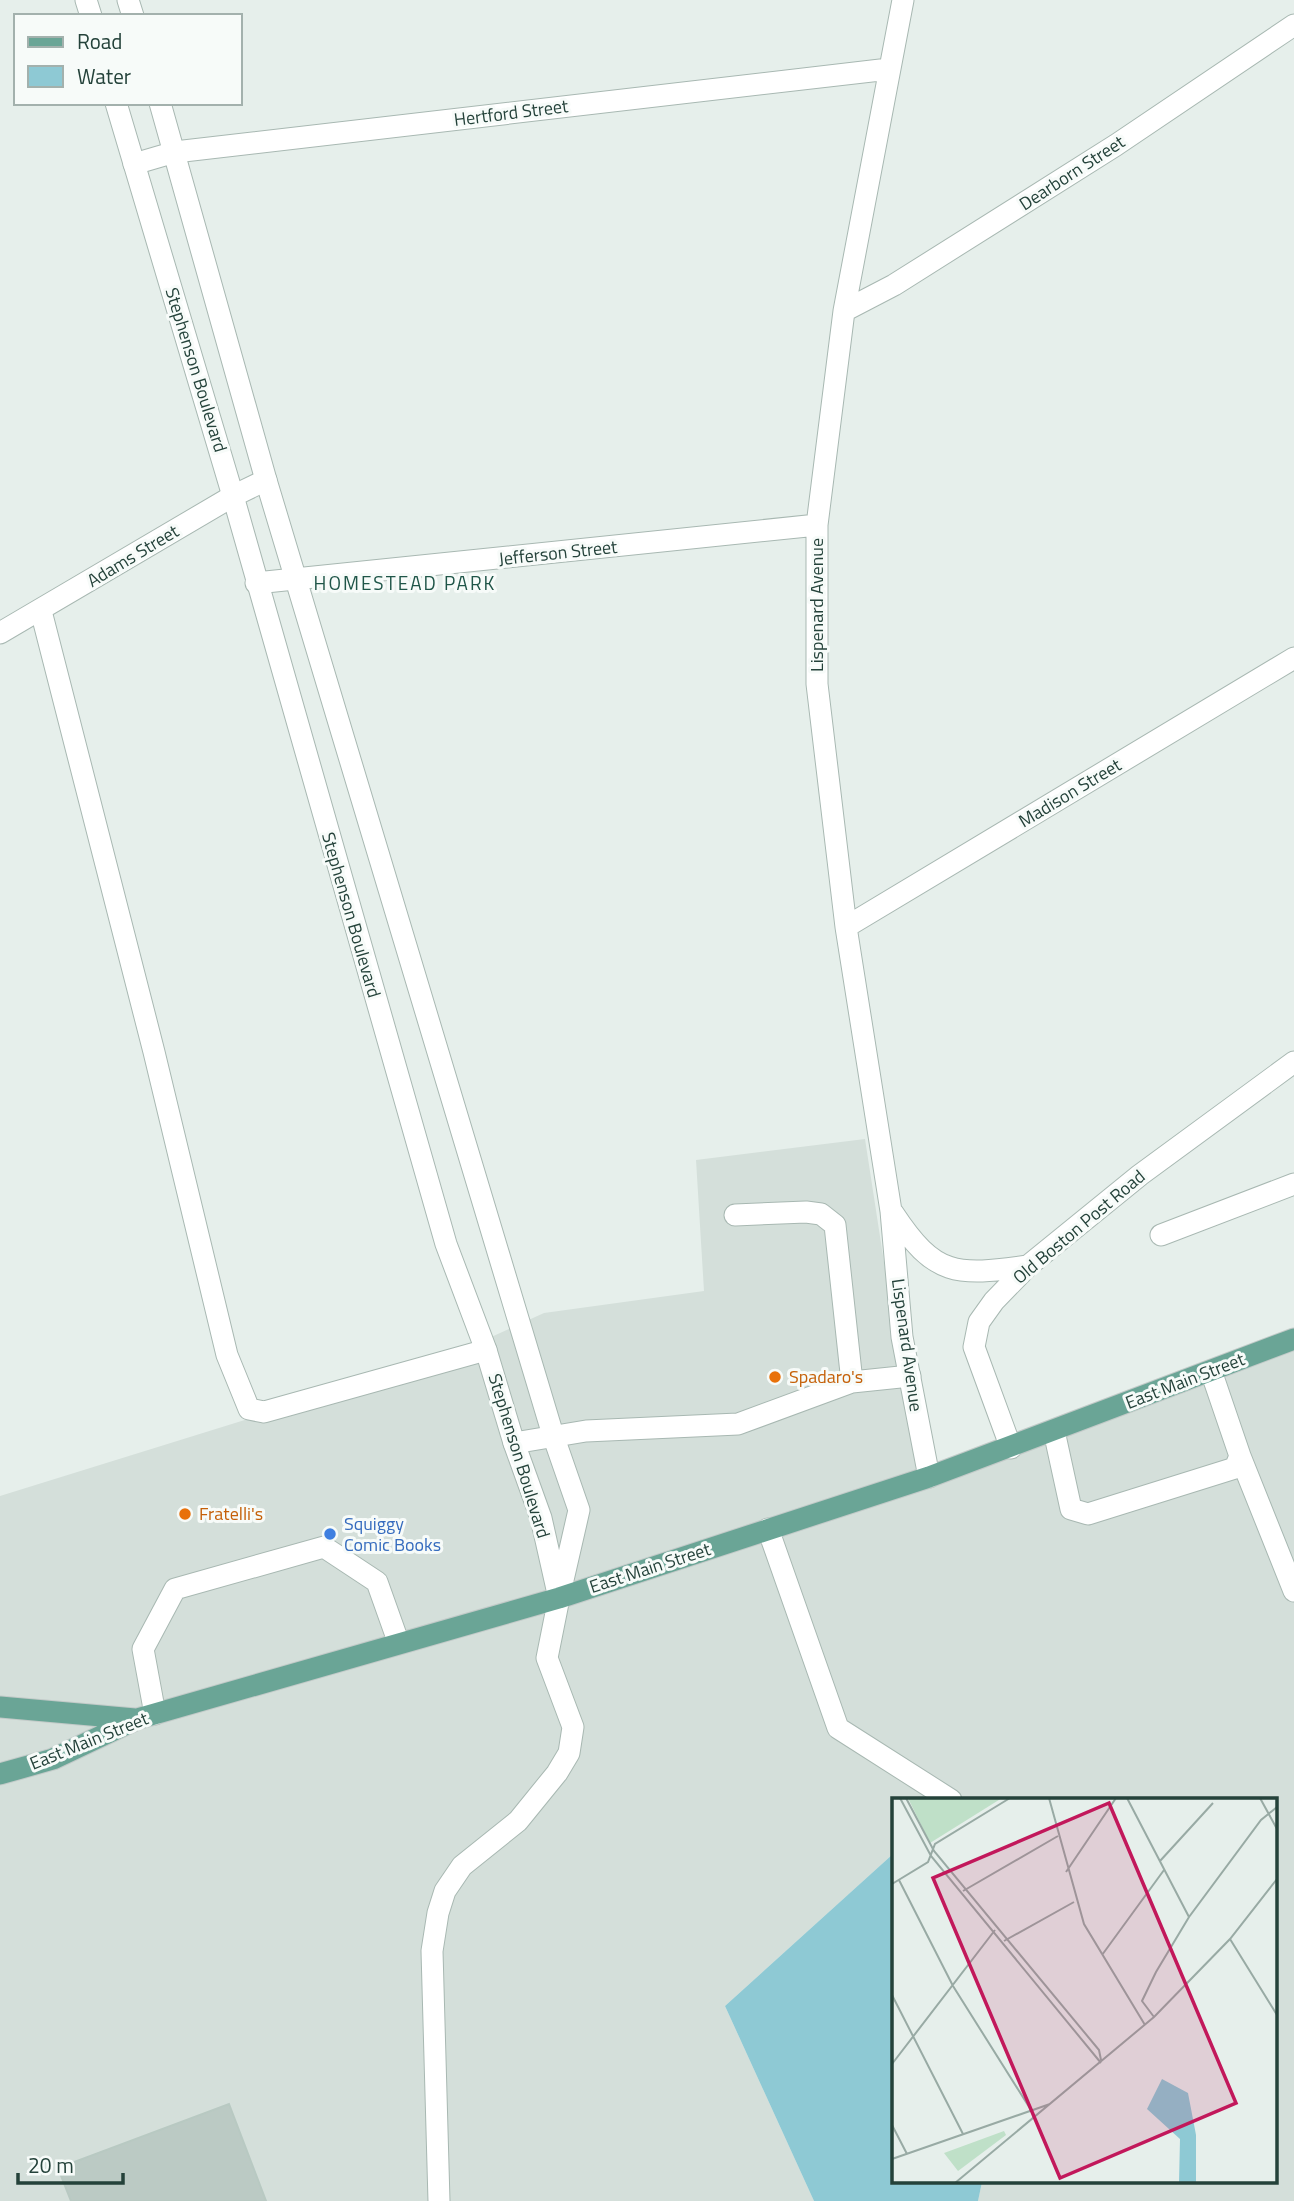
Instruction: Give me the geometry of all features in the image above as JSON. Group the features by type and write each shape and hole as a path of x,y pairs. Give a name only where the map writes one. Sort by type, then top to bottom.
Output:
{"main road":[{"name":"East Main Street","path":"0,1774 53,1759 146,1716 398,1641 559,1598 929,1477 1294,1339"},
{"path":"0,1707 146,1716"}],"street":[{"name":"Lispenard Avenue","path":"903,0 844,311 817,525 817,684 846,927 891,1211 902,1337 929,1477"},
{"name":"Dearborn Street","path":"844,311 894,285 1116,145 1294,25"},
{"name":"Hertford Street","path":"134,164 175,152 889,69"},
{"name":"Stephenson Boulevard","path":"117,105 233,496 446,1244 486,1350 514,1443 541,1518 559,1598"},
{"name":"Stephenson Boulevard","path":"161,105 266,480 553,1435 579,1510 559,1598"},
{"name":"Adams Street","path":"0,633 233,496 266,480"},
{"name":"Jefferson Street","path":"256,583 817,525"},
{"path":"41,611 150,1038 227,1355 249,1409 264,1412 486,1350"},
{"name":"Madison Street","path":"846,927 1294,658"},
{"name":"Old Boston Post Road","path":"1011,1448 974,1347 979,1322 994,1301 1028,1266 1140,1175 1294,1062"},
{"path":"1161,1235 1294,1184"},
{"name":"Lispenard Avenue","path":"891,1211 912,1243 927,1257 949,1269 979,1273 1028,1266"},
{"path":"735,1215 806,1212 821,1214 835,1225 852,1382"},
{"path":"1211,1371 1240,1456 1294,1591"},
{"path":"514,1443 553,1435 738,1424 852,1382 909,1376"},
{"path":"1054,1431 1071,1509 1088,1514 1235,1468 1240,1456"},
{"path":"768,1529 838,1728 948,1798"},
{"path":"146,1716 142,1649 175,1589 324,1547 377,1582 398,1641"},
{"path":"439,2201 432,1951 438,1913 445,1891 462,1866 518,1821 557,1773 569,1753 573,1727 547,1658 559,1598"}],"shaded area":[{"path":"865,1139 916,1470 1219,1375 1294,1343 1294,2201 978,2201 982,2184 1276,2184 1276,1798 892,1798 892,1855 725,2006 814,2201 0,2201 0,1496 445,1358 544,1313 704,1291 696,1160"}],"water":[{"path":"892,1855 892,2184 982,2184 978,2201 814,2201 725,2006"}],"building":[{"path":"229,2104 266,2201 71,2201 58,2168"}],"place":[{"name":"Spadaro's","path":"775,1377"},
{"name":"Fratelli's","path":"185,1514"},
{"name":"Squiggy Comic Books","path":"330,1534"}],"district":[{"name":"HOMESTEAD PARK","path":"405,583"}]}
